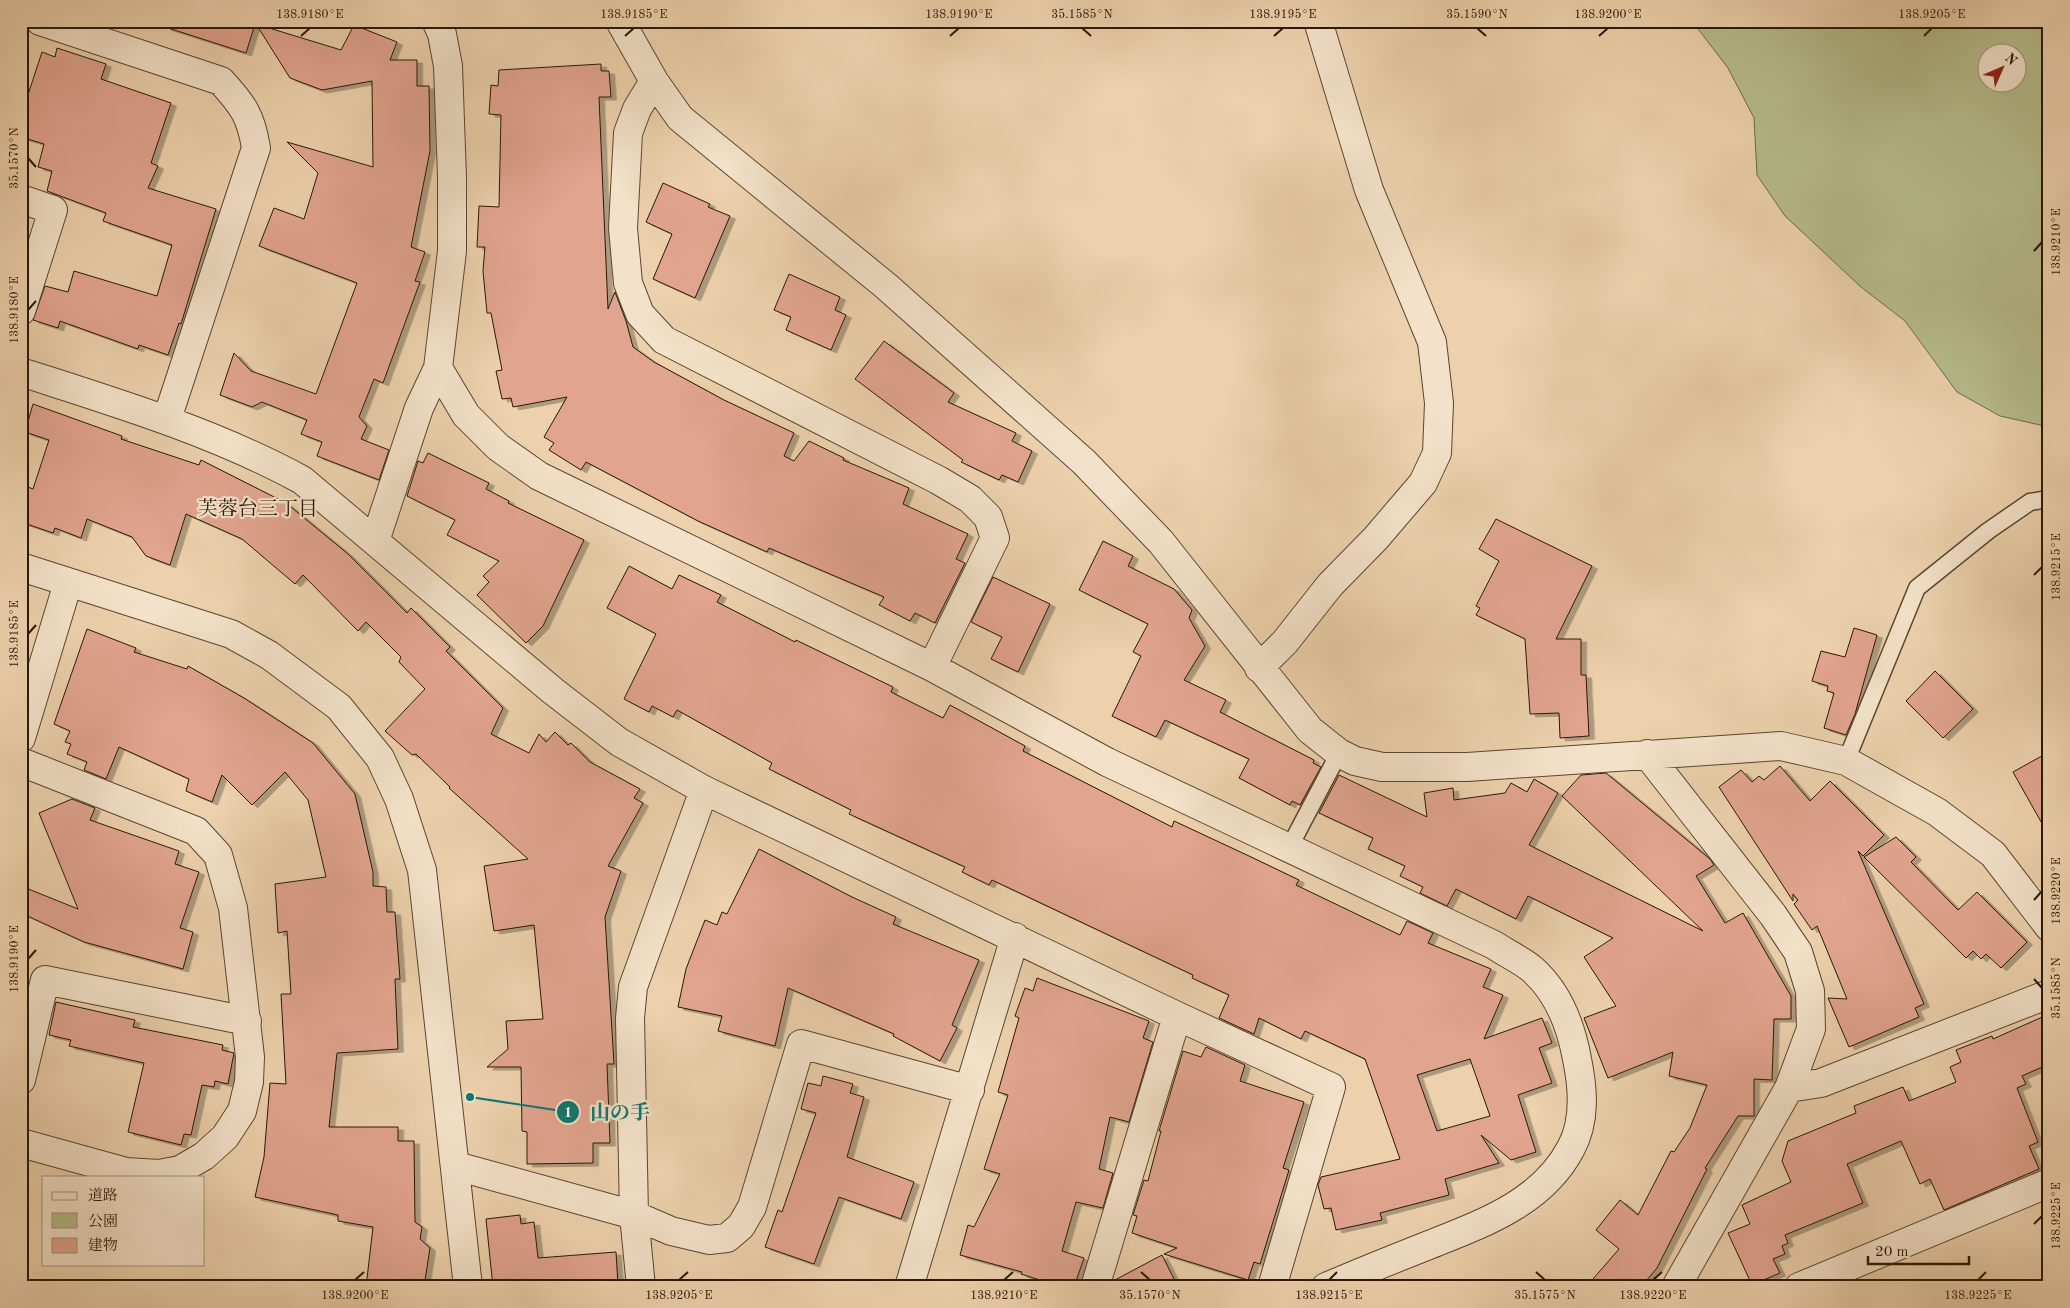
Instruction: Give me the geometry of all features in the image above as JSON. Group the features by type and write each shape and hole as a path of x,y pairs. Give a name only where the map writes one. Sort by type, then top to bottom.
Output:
{"street":[{"path":"40,21 221,81 237,98 252,124 256,148 167,419"},
{"path":"375,541 419,408 438,368 452,252 452,177 448,66 442,34 436,21"},
{"path":"620,21 654,81 680,118 886,286 1084,462 1161,542 1310,730 1339,753 1355,760 1382,767 1458,767 1781,746 1846,762 1937,812 1993,854 2049,927"},
{"path":"1260,668 1285,642 1330,585 1376,538 1423,483 1437,453 1439,403 1432,342 1370,190 1318,21"},
{"path":"654,81 637,109 628,133 623,228 628,283 640,314 664,340 938,480 970,499 988,517 995,538 932,667"},
{"path":"21,199 53,210 21,311"},
{"path":"438,368 466,415 498,447 539,476 932,667 1107,762 1494,945 1532,969 1557,1000 1573,1035 1580,1072 1582,1108 1579,1128 1571,1148 1545,1183 1515,1206 1476,1227 1326,1287"},
{"path":"21,372 167,419 267,461 302,480 553,691 619,742 704,790 1176,1016 1331,1087 1272,1287"},
{"path":"21,567 68,584 231,634 276,661 339,707 380,758 399,799 422,870 468,1287"},
{"path":"21,738 68,584"},
{"path":"1647,754 1724,850 1798,952 1810,991 1811,1030 1789,1088 1676,1287"},
{"path":"21,762 196,832 218,855 233,908 247,1021 249,1074 242,1111 226,1137 204,1156 180,1170 159,1174 126,1172 21,1144"},
{"path":"641,1287 634,1215 630,1018 633,988 704,790"},
{"path":"909,1287 1015,938"},
{"path":"21,1080 44,980 247,1021"},
{"path":"1789,1088 1821,1083 2049,994"},
{"path":"1095,1287 1176,1016"},
{"path":"456,1166 634,1215 671,1232 709,1240 727,1238 741,1226 752,1208 801,1044 970,1090"},
{"path":"1799,1287 2049,1183"}],"lane":[{"path":"1846,762 1918,588 2002,521 2030,502 2049,499"},
{"path":"1289,848 1339,753"}],"green space":[{"path":"1692,21 2049,21 2049,427 2000,416 1957,392 1905,321 1861,287 1785,216 1757,175 1754,118 1728,68"}],"building":[{"path":"166,21 256,21 246,53 165,27"},
{"path":"256,24 341,50 354,25 397,42 390,60 417,60 417,86 429,86 430,151 411,247 425,252 415,281 420,282 383,383 374,379 359,417 367,426 361,439 389,450 379,480 317,456 322,442 301,434 307,420 262,402 252,407 220,395 234,353 251,371 316,394 357,283 259,246 274,208 304,219 318,173 287,142 373,167 372,81 322,90 290,78"},
{"path":"57,48 106,64 101,79 171,103 151,163 158,166 148,188 216,209 181,324 179,323 168,355 139,345 138,349 60,321 58,328 33,320 45,286 68,292 74,271 157,296 172,245 103,221 106,213 47,191 52,171 38,167 44,144 21,137 21,116 42,52 55,57"},
{"path":"601,64 601,71 609,71 611,97 599,97 608,309 615,292 633,347 654,362 724,400 794,433 784,456 794,461 809,441 844,458 843,460 909,488 903,504 968,534 956,559 965,563 935,623 915,613 910,621 879,605 884,597 769,548 767,552 698,521 586,462 581,470 549,450 554,443 544,437 567,397 513,407 511,398 502,399 496,371 502,370 491,313 487,313 483,271 485,247 477,247 479,206 499,207 501,115 489,114 491,85 498,86 499,70"},
{"path":"663,183 710,204 708,207 730,216 695,298 653,279 672,234 646,222"},
{"path":"789,274 840,297 835,310 846,315 831,350 786,330 791,317 774,310"},
{"path":"884,341 954,393 948,402 1016,433 1012,441 1032,451 1018,482 1002,475 999,480 961,462 963,460 855,379"},
{"path":"33,404 122,436 121,439 199,465 201,460 286,503 348,554 407,613 411,608 450,647 446,651 503,708 491,734 529,753 539,734 546,742 555,732 568,745 571,743 590,762 640,789 634,798 643,803 608,866 621,871 605,917 614,1064 607,1064 610,1143 593,1143 593,1163 527,1164 527,1132 522,1131 521,1067 487,1067 508,1049 506,1021 543,1019 534,925 494,931 484,866 528,859 449,788 416,754 412,755 385,731 425,689 399,662 401,657 366,622 358,631 303,575 295,584 242,539 186,514 170,565 146,556 132,537 87,519 81,538 55,528 53,533 21,522 21,510 28,487 33,489 49,440 25,432"},
{"path":"428,453 489,483 486,489 509,501 508,503 584,540 543,626 526,643 477,595 489,582 483,576 499,561 447,535 455,520 407,496 418,461 423,463"},
{"path":"1496,519 1592,566 1556,639 1581,639 1581,675 1586,675 1589,736 1560,738 1559,713 1530,714 1525,639 1476,615 1480,608 1476,606 1499,561 1479,549"},
{"path":"1103,541 1133,556 1128,566 1174,589 1192,610 1189,618 1205,646 1184,680 1226,700 1220,712 1314,760 1313,763 1321,767 1300,805 1292,801 1290,805 1239,778 1249,759 1165,720 1156,737 1112,716 1141,656 1133,652 1148,624 1079,590"},
{"path":"629,566 672,589 679,575 721,595 717,602 795,642 796,640 893,687 891,692 943,718 950,705 1025,746 1023,751 1172,827 1174,821 1249,856 1299,880 1296,885 1400,935 1407,921 1433,933 1428,943 1491,969 1483,987 1503,995 1484,1039 1542,1018 1552,1043 1539,1048 1552,1083 1518,1095 1536,1152 1511,1160 1481,1135 1499,1163 1445,1179 1449,1195 1380,1213 1382,1220 1336,1230 1331,1208 1324,1209 1318,1185 1321,1177 1400,1159 1365,1059 1305,1031 1301,1039 1259,1018 1254,1034 1219,1018 1229,995 1192,978 1193,975 992,880 989,885 962,872 965,867 849,814 851,810 769,769 772,763 677,710 673,717 652,706 649,712 624,699 656,634 607,608","holes":["1470,1059 1490,1116 1437,1131 1417,1075"]},
{"path":"993,577 1050,604 1018,672 991,659 1002,637 971,622"},
{"path":"1854,628 1877,635 1855,714 1846,735 1824,728 1834,693 1827,691 1828,686 1812,681 1821,651 1845,657"},
{"path":"87,629 136,648 134,652 187,669 188,666 244,698 313,743 355,794 373,872 373,886 386,887 387,912 395,912 400,979 395,979 398,1049 337,1053 329,1127 398,1127 398,1141 414,1141 415,1222 422,1227 420,1239 430,1248 424,1287 366,1287 373,1227 338,1221 338,1215 255,1197 264,1157 270,1083 286,1084 281,994 291,994 287,931 278,933 275,884 326,877 308,800 285,772 252,805 222,775 212,802 186,791 189,779 119,747 106,779 84,770 87,762 67,754 71,744 65,742 70,731 54,724"},
{"path":"1935,671 1973,709 1943,738 1906,701"},
{"path":"2049,752 2049,836 2013,772"},
{"path":"1780,766 1810,801 1830,781 1884,835 1863,856 1858,851 1924,1004 1915,1008 1919,1017 1849,1047 1828,998 1847,999 1817,926 1812,930 1794,904 1798,900 1793,894 1793,901 1719,787 1741,770 1752,782 1759,776 1764,780"},
{"path":"1606,773 1710,859 1714,865 1696,876 1725,923 1743,913 1791,996 1791,1019 1774,1019 1772,1080 1754,1079 1754,1116 1738,1116 1705,1168 1707,1169 1657,1268 1641,1287 1586,1287 1619,1249 1596,1230 1620,1200 1638,1215 1671,1151 1674,1152 1690,1128 1707,1085 1669,1076 1673,1052 1608,1078 1584,1018 1616,1006 1584,957 1613,938 1528,896 1516,919 1456,889 1447,906 1420,893 1423,887 1400,876 1405,866 1368,849 1373,838 1319,813 1339,775 1427,817 1424,793 1453,788 1454,800 1505,793 1511,783 1527,792 1534,779 1558,793 1529,845 1703,931 1562,796 1581,775"},
{"path":"72,799 95,808 90,820 179,851 175,864 199,872 180,928 193,932 183,969 84,942 21,913 21,886 78,909 39,813"},
{"path":"1896,837 1916,857 1911,862 1958,910 1977,892 2027,942 2001,968 1986,954 1981,959 1973,951 1966,958 1864,857"},
{"path":"759,849 852,897 896,917 893,924 979,960 952,1025 957,1028 940,1061 893,1036 894,1034 788,988 775,1046 718,1031 722,1016 678,1007 686,969 705,920 717,925 722,912 727,914"},
{"path":"1037,978 1149,1021 1143,1038 1153,1042 1129,1122 1110,1117 1099,1169 1113,1173 1103,1208 1076,1202 1062,1251 1084,1258 1074,1287 1062,1287 1021,1274 1022,1272 960,1255 968,1225 974,1227 1000,1174 984,1169 1008,1095 998,1092 1019,1018 1015,1016 1025,988 1033,991"},
{"path":"56,1002 135,1020 133,1027 223,1045 222,1050 234,1053 228,1084 215,1081 214,1087 202,1085 191,1135 184,1134 181,1145 128,1132 144,1063 69,1046 71,1040 49,1035"},
{"path":"2049,1014 2049,1064 2022,1076 2026,1084 2017,1088 2038,1142 2029,1146 2039,1169 1944,1210 1930,1179 1920,1184 1901,1141 1847,1164 1863,1203 1785,1235 1788,1243 1782,1246 1785,1254 1773,1259 1780,1273 1752,1285 1728,1233 1750,1224 1742,1205 1791,1182 1782,1161 1788,1141 1856,1113 1854,1106 1903,1087 1909,1101 1956,1082 1950,1067 1961,1062 1956,1050 1992,1036 1993,1039"},
{"path":"1206,1047 1245,1065 1240,1081 1304,1102 1283,1168 1289,1170 1260,1264 1254,1262 1248,1280 1164,1254 1177,1248 1132,1233 1137,1216 1133,1215 1144,1180 1148,1181 1161,1131 1159,1131 1183,1051 1201,1057"},
{"path":"823,1076 853,1084 850,1093 864,1097 847,1157 914,1182 901,1219 839,1197 814,1264 765,1247 778,1210 782,1212 816,1113 801,1109 808,1083 821,1086"},
{"path":"520,1215 521,1224 534,1222 538,1258 616,1252 618,1284 584,1287 493,1287 486,1219"},
{"path":"1162,1255 1178,1287 1111,1287 1113,1281"}],"place":[{"name":"山の手","path":"470,1097"}],"district":[{"name":"芙蓉台三丁目","path":"258,508"}]}
